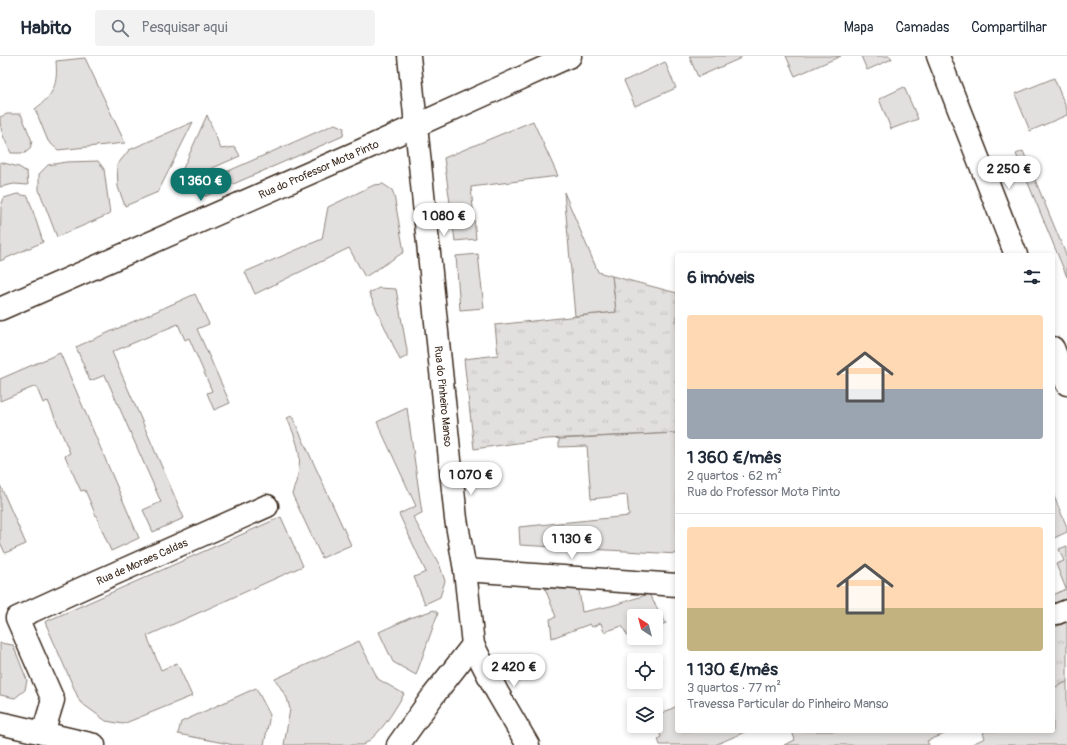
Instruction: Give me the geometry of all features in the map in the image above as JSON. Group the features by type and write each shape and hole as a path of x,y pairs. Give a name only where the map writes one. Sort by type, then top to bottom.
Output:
{"street":[{"name":"Rua do Pinheiro Manso","path":"409,56 456,519 465,570 473,645 497,692 528,745"},
{"name":"Rua do Professor Mota Pinto","path":"0,309 570,56"},
{"path":"938,56 1015,253"},
{"path":"1055,353 1067,384"},
{"name":"Rua de Moraes Caldas","path":"43,733 52,700 8,622 98,580 267,506"},
{"path":"465,570 675,585"},
{"path":"398,745 433,696 473,645"},
{"path":"0,723 94,745"}],"green space":[{"path":"689,56 740,56 741,58 698,77"},
{"path":"786,56 841,56 795,76"},
{"path":"861,56 890,56 892,59 867,70"},
{"path":"85,58 125,143 58,150 48,141 35,109 51,94 55,83 56,61"},
{"path":"665,62 676,88 635,106 624,81"},
{"path":"1054,78 1067,110 1067,115 1030,131 1015,94"},
{"path":"904,87 918,119 891,129 879,99"},
{"path":"7,114 21,114 32,141 30,149 25,153 11,153 2,132 0,122 0,117"},
{"path":"207,115 221,149 235,147 240,156 176,184"},
{"path":"533,121 558,176 471,187 476,239 455,241 444,158"},
{"path":"193,122 158,192 125,206 118,187 117,165 129,150"},
{"path":"335,124 344,128 343,136 206,196 196,193 199,184"},
{"path":"1023,151 1067,257 1067,277 1016,154"},
{"path":"98,161 104,169 110,214 57,237 39,190 39,174 48,165 66,162"},
{"path":"0,162 19,167 27,172 28,185 14,184 0,187"},
{"path":"383,184 392,190 394,195 404,252 365,277 349,248 255,294 245,272 322,239 328,207 374,185"},
{"path":"564,192 598,272 612,276 616,312 575,316"},
{"path":"17,194 28,196 43,242 0,261 1,206 4,198"},
{"path":"478,254 484,308 460,310 456,256"},
{"path":"612,276 675,292 675,433 546,439 474,449 464,359 498,355 495,325 616,312"},
{"path":"379,288 396,289 407,350 407,356 400,360 369,293"},
{"path":"195,294 209,324 197,329 230,403 214,410 207,393 212,391 189,338 185,340 178,324 112,352 184,518 153,532 143,510 161,502 105,375 90,381 76,347"},
{"path":"60,353 139,538 111,551 85,490 81,491 65,456 70,453 48,401 43,403 36,386 0,401 0,379"},
{"path":"407,408 422,513 413,517 440,566 445,581 440,597 425,604 414,577 426,572 399,514 416,506 377,422"},
{"path":"292,416 351,545 322,558 292,494 298,473 299,456 298,447 287,418"},
{"path":"675,433 675,554 520,545 519,527 629,516 627,495 591,499 587,446 559,447 559,439"},
{"path":"0,485 26,544 5,553 0,542"},
{"path":"1055,499 1067,527 1067,532 1055,538"},
{"path":"281,517 303,566 147,636 161,670 177,663 192,696 123,724 106,721 80,702 45,622"},
{"path":"1067,546 1067,603 1055,608 1055,594 1066,589 1056,564 1064,561 1059,549"},
{"path":"545,588 579,590 582,612 611,606 649,594 658,609 627,609 627,635 622,626 604,632 601,623 592,627 590,624 552,638 550,619 556,617"},
{"path":"434,610 438,613 416,675 393,662 379,632 410,618"},
{"path":"1067,622 1067,682 1055,687 1055,627"},
{"path":"359,641 378,679 404,694 381,729 363,745 284,745 290,709 287,698 275,679"},
{"path":"0,643 13,645 27,680 25,690 15,698 0,695"},
{"path":"1067,682 1067,745 970,745 985,738 983,733 1055,733 1055,687"},
{"path":"256,688 270,715 264,745 234,745 178,734 181,722"},
{"path":"675,707 675,733 742,733 715,745 660,745 658,739 661,737 660,733 663,733 663,713"},
{"path":"793,733 947,733 927,741 929,745 784,745 795,740"}]}
